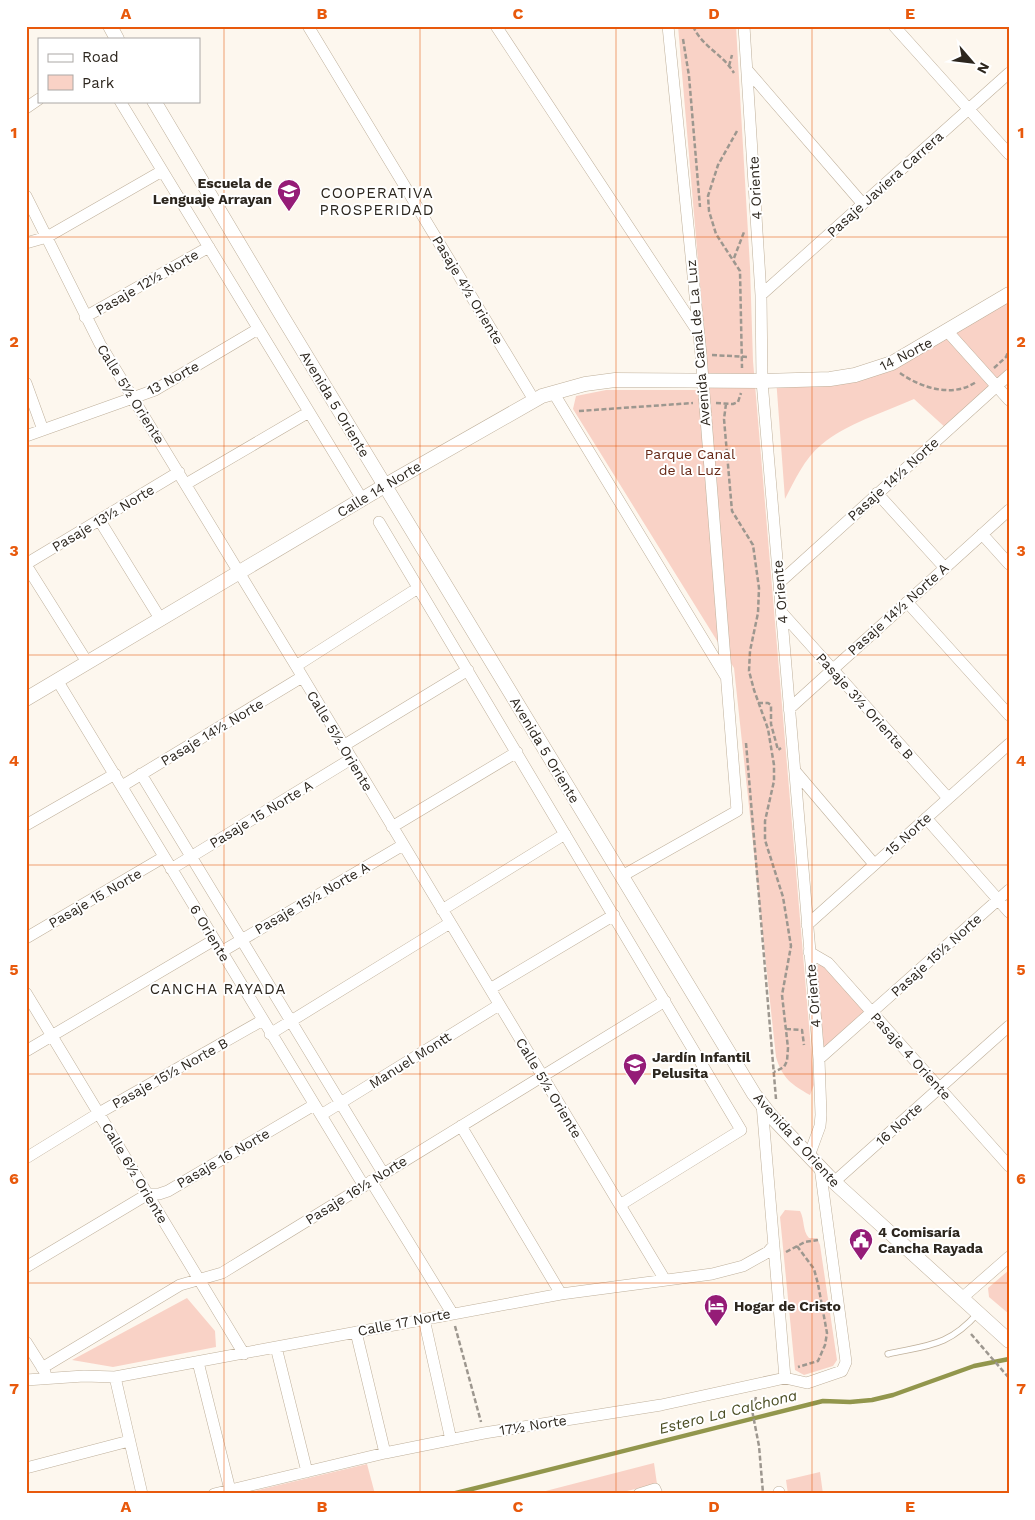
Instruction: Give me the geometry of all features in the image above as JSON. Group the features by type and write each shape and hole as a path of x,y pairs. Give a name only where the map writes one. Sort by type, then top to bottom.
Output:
{"street":[{"name":"Pasaje 4½ Oriente","path":"308,26 534,400"},
{"path":"496,26 698,331"},
{"name":"Avenida Canal de La Luz","path":"622,876 737,810 701,354 668,26"},
{"name":"4 Oriente","path":"744,26 761,295 762,381 783,614 788,709 795,771 819,1059 820,1126 809,1156"},
{"path":"894,26 1009,154"},
{"path":"748,71 862,203"},
{"name":"Pasaje Javiera Carrera","path":"761,295 1009,72"},
{"path":"26,108 38,100"},
{"path":"121,102 362,499"},
{"name":"Avenida 5 Oriente","path":"155,102 384,486 762,1104 834,1182 1007,1340"},
{"path":"26,243 47,237 162,171"},
{"name":"Calle 5½ Oriente","path":"26,196 85,318 665,1280"},
{"name":"Pasaje 12½ Norte","path":"85,318 208,247"},
{"name":"14 Norte","path":"762,381 830,379 874,370 892,364 1009,294"},
{"name":"13 Norte","path":"26,436 155,390 258,329"},
{"path":"948,332 1009,400"},
{"name":"Pasaje 14½ Norte","path":"779,583 877,492 1009,375"},
{"name":"Calle 14 Norte","path":"26,699 384,486 534,400 553,392 615,380 702,379 762,381"},
{"path":"26,383 43,430"},
{"path":"553,392 727,678"},
{"path":"186,484 308,412"},
{"name":"Pasaje 13½ Norte","path":"26,564 100,521 178,472"},
{"path":"877,492 945,568"},
{"name":"Pasaje 14½ Norte A","path":"788,709 1009,510"},
{"path":"100,521 161,620"},
{"path":"379,522 742,1130 620,1205"},
{"path":"982,534 1009,564"},
{"path":"26,564 87,662"},
{"path":"296,666 418,588"},
{"path":"907,602 1009,715"},
{"name":"Pasaje 3½ Oriente B","path":"783,614 948,798"},
{"path":"344,746 468,670"},
{"name":"Pasaje 14½ Norte","path":"122,786 302,677"},
{"name":"6 Oriente","path":"57,680 320,1115 368,1183 452,1313"},
{"name":"15 Norte","path":"807,925 1009,744"},
{"path":"392,827 517,752"},
{"name":"Pasaje 15 Norte A","path":"171,869 351,759"},
{"path":"795,771 874,864"},
{"path":"26,825 115,774"},
{"name":"6 Oriente","path":"141,774 383,1173"},
{"path":"926,818 1009,912"},
{"path":"442,910 565,834"},
{"name":"Pasaje 15½ Norte A","path":"221,952 403,845"},
{"name":"Pasaje 15 Norte","path":"26,938 164,857"},
{"name":"Pasaje 15½ Norte","path":"819,1059 1009,890"},
{"path":"490,989 614,916"},
{"path":"270,1034 450,923"},
{"path":"26,1051 214,940"},
{"name":"Pasaje 4 Oriente","path":"809,952 828,963 1009,1166"},
{"name":"Calle 6½ Oriente","path":"26,993 244,1354"},
{"name":"Pasaje 16½ Norte","path":"45,1373 180,1285 222,1273 665,1001"},
{"name":"Manuel Montt","path":"320,1115 499,1005"},
{"name":"Pasaje 15½ Norte B","path":"26,1158 99,1113 263,1020"},
{"name":"16 Norte","path":"834,1182 1009,1026"},
{"path":"762,1104 784,1374"},
{"name":"Pasaje 16 Norte","path":"26,1267 148,1194 159,1194 168,1191 314,1105"},
{"path":"461,1126 561,1294"},
{"path":"820,1167 829,1238"},
{"name":"17½ Norte","path":"214,1494 385,1453 484,1433 661,1406 784,1374 807,1383 842,1371 846,1362 829,1238"},
{"name":"Calle 17 Norte","path":"26,1380 45,1373 115,1377 561,1294 728,1271 756,1259 774,1245"},
{"path":"962,1298 1009,1257"},
{"path":"424,1319 451,1440"},
{"path":"356,1332 385,1453"},
{"path":"26,1342 45,1373"},
{"path":"276,1347 307,1472"},
{"path":"198,1362 230,1490"},
{"path":"115,1377 142,1494"},
{"path":"26,1468 129,1441"},
{"path":"639,1494 656,1489 656,1494"}],"lane":[{"path":"888,1354 942,1342 965,1327 978,1313"}],"path":[{"path":"693,26 697,35 710,51 730,66 735,80"},
{"path":"565,412 603,407 704,403 726,404 738,402 741,397 742,381 740,271 716,234 709,211 708,196 718,165 738,127"},
{"path":"892,364 896,370 911,381 930,388 950,390 972,385 1006,357 1009,350"},
{"path":"701,354 762,357"},
{"path":"726,404 724,420 732,511 754,545 759,588 758,612 750,651 749,671 768,729 774,765 774,781 765,821 766,840 783,897 791,946 782,994 788,1048 787,1061 784,1067 774,1072"},
{"path":"758,703 768,703 771,705 772,724 778,750 781,749 781,742"},
{"path":"776,1261 796,1246 829,1238"},
{"path":"784,1374 818,1361 825,1346 827,1333 814,1269 796,1246"},
{"path":"452,1313 484,1433"},
{"path":"965,1327 1009,1378"},
{"path":"752,1410 763,1493 779,1493"}],"green space":[{"name":"Parque Canal de la Luz","path":"678,26 736,26 750,267 753,361 814,1085 810,1095 798,1088 785,1076 776,1057 734,668 573,409 576,396 606,390 709,390"},
{"path":"1009,297 1009,373 947,429 914,399 866,419 842,430 821,445 800,470 785,499 776,378 878,374"},
{"path":"821,963 863,1010 863,1014 827,1047 823,1047 816,967"},
{"path":"785,1210 800,1211 807,1235 809,1238 817,1238 820,1245 837,1360 833,1366 804,1375 795,1370 780,1217"},
{"path":"1009,1270 1009,1314 989,1297 988,1288"},
{"path":"187,1298 215,1331 216,1347 113,1367 72,1360"},
{"path":"654,1463 657,1484 614,1494 534,1494"},
{"path":"367,1464 375,1494 241,1494"},
{"path":"820,1472 823,1494 788,1494 786,1480"}],"waterway":[{"name":"Estero La Calchona","path":"452,1494 823,1401 850,1402 872,1400 893,1395 974,1366 1009,1359"}],"place":[{"name":"Escuela de Lenguaje Arrayan","path":"289,212"},
{"name":"Jardín Infantil Pelusita","path":"635,1086"},
{"name":"4 Comisaría Cancha Rayada","path":"861,1261"},
{"name":"Hogar de Cristo","path":"716,1327"}],"district":[{"name":"COOPERATIVA PROSPERIDAD","path":"377,202"},
{"name":"CANCHA RAYADA","path":"218,989"}]}
